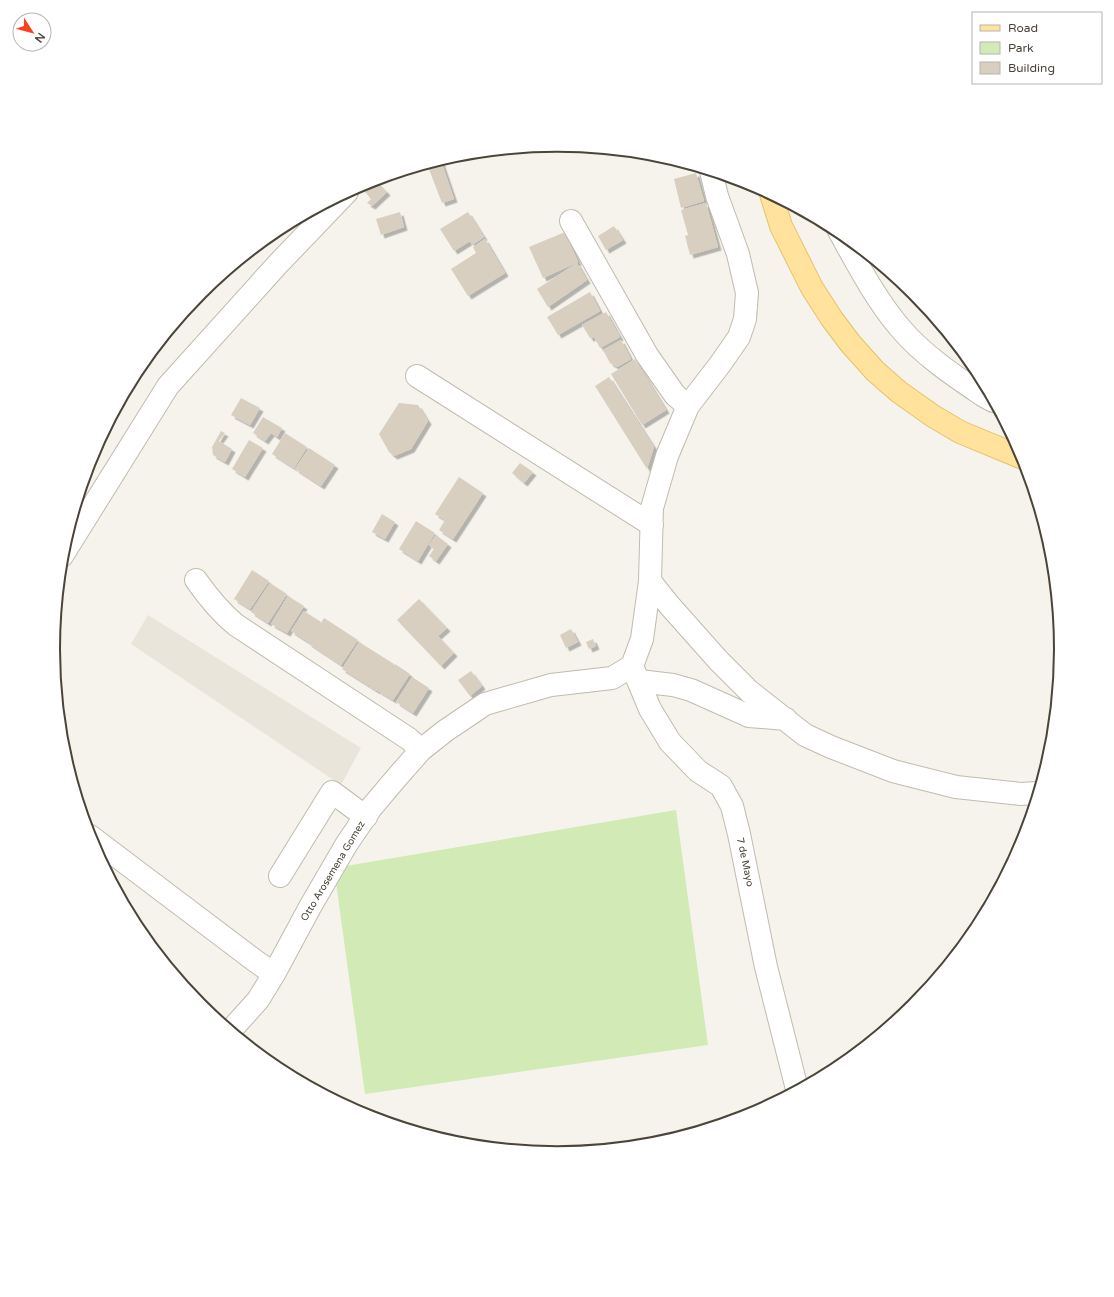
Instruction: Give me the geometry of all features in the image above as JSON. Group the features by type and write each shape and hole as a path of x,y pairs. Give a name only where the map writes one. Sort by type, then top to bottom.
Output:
{"main road":[{"path":"773,201 781,226 812,288 845,337 875,371 899,392 933,416 960,432 1014,454"}],"street":[{"path":"712,176 717,196 738,254 748,294 745,319 739,337 688,406 667,456 652,508 650,581 642,639 635,674 691,690 749,716 786,720"},
{"path":"73,538 168,386 277,265 336,204"},
{"path":"572,221 647,355 675,395 688,406"},
{"path":"856,251 864,261 878,299 902,330 935,362 982,391"},
{"path":"417,376 652,525"},
{"path":"196,580 207,597 236,625 409,739 421,750"},
{"path":"650,581 718,660 749,691 805,735 831,747 893,771 956,787 1022,794 1032,793"},
{"name":"Otto Arosemena Gomez","path":"234,1026 258,1000 338,859 366,817 398,776 421,750 444,731 485,704 550,685 635,674"},
{"name":"7 de Mayo","path":"635,674 650,709 670,742 698,771 721,786 732,806 766,967 796,1084"},
{"path":"280,876 332,792 366,817"},
{"path":"100,844 274,974"}],"shaded area":[{"path":"148,615 361,748 341,785 131,644"}],"green space":[{"path":"676,810 708,1045 365,1094 334,868"}],"building":[{"path":"442,165 454,199 442,203 428,168"},
{"path":"696,173 704,201 681,208 674,179"},
{"path":"379,184 387,192 372,206 367,203 371,199 365,192 370,188"},
{"path":"706,203 718,247 690,255 685,236 688,235 681,210"},
{"path":"400,212 404,227 381,235 376,219"},
{"path":"468,212 484,237 472,245 470,241 454,251 440,229"},
{"path":"614,226 623,240 606,250 598,236"},
{"path":"565,232 578,262 543,278 529,247"},
{"path":"485,239 505,273 468,296 451,269 476,253 473,247"},
{"path":"577,263 587,280 548,307 537,289"},
{"path":"590,292 600,311 558,335 547,317"},
{"path":"606,312 620,337 600,348 594,337 590,338 582,325"},
{"path":"621,340 631,359 617,367 610,363 603,350"},
{"path":"635,359 666,410 642,425 611,374"},
{"path":"609,377 654,447 647,469 595,386"},
{"path":"241,398 260,408 250,425 231,415"},
{"path":"399,403 418,405 428,421 411,449 394,456 389,452 379,434"},
{"path":"263,417 282,428 277,437 271,433 265,441 253,433"},
{"path":"221,431 225,433 219,441 232,449 225,462 213,455 212,447"},
{"path":"285,433 307,447 294,468 272,454"},
{"path":"249,440 263,448 245,477 232,469"},
{"path":"309,448 335,465 321,486 295,469"},
{"path":"520,463 533,472 524,483 512,473"},
{"path":"459,477 483,493 453,539 439,530 445,520 435,514"},
{"path":"382,514 395,522 385,539 372,532"},
{"path":"416,521 435,533 418,561 399,549"},
{"path":"436,535 448,544 436,561 429,556 434,549 429,545"},
{"path":"252,570 269,581 250,609 234,599"},
{"path":"270,583 287,594 268,623 251,612"},
{"path":"288,596 304,606 287,633 271,624"},
{"path":"419,599 447,628 438,636 454,653 441,666 397,620"},
{"path":"304,611 321,622 308,642 291,631"},
{"path":"324,618 358,640 341,665 308,643"},
{"path":"571,629 578,642 566,648 560,635"},
{"path":"593,639 596,646 589,649 586,642"},
{"path":"359,642 394,664 377,691 342,669"},
{"path":"395,664 410,674 393,700 378,691"},
{"path":"471,671 482,686 470,696 458,680"},
{"path":"412,677 429,688 413,713 396,702"}]}
